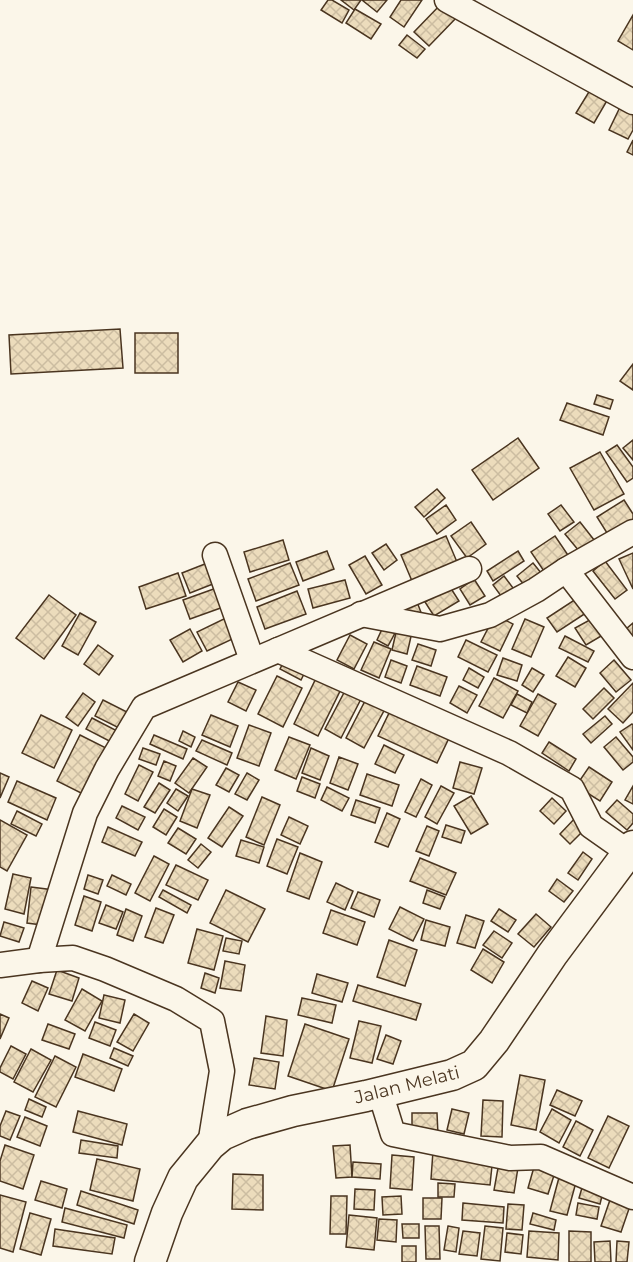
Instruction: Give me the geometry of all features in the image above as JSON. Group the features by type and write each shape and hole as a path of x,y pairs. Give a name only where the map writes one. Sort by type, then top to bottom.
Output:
{"main road":[{"name":"Jalan Melati","path":"150,1262 183,1178 210,1145 222,1135 247,1124 452,1075 474,1065 494,1041 552,955 630,849"}],"street":[{"path":"447,0 633,102"},
{"path":"361,614 440,629 490,615 633,532"},
{"path":"215,555 252,660"},
{"path":"39,960 85,813 107,769 144,707 469,569"},
{"path":"566,570 633,657"},
{"path":"278,650 509,753 572,789 591,826 630,849"},
{"path":"0,965 73,958 176,999 212,1021 222,1071 210,1145"},
{"path":"380,1092 393,1134 510,1158 541,1157 633,1197"}],"building":[{"path":"328,0 349,10 342,23 321,10"},
{"path":"341,0 361,0 354,10"},
{"path":"362,0 387,0 377,12"},
{"path":"401,0 422,0 404,27 390,17"},
{"path":"442,3 457,17 429,46 414,32"},
{"path":"355,9 381,24 371,39 346,23"},
{"path":"633,15 633,50 618,41"},
{"path":"407,35 425,49 417,58 399,45"},
{"path":"595,82 612,92 594,123 576,113"},
{"path":"623,101 633,106 633,130 628,139 609,130"},
{"path":"633,140 633,155 627,152"},
{"path":"120,329 123,368 11,374 9,335"},
{"path":"135,333 178,333 178,373 135,373"},
{"path":"633,364 633,390 620,381"},
{"path":"597,395 613,400 610,409 594,404"},
{"path":"567,403 609,417 603,435 560,420"},
{"path":"518,438 539,468 493,500 472,470"},
{"path":"633,440 633,460 623,448"},
{"path":"617,445 633,467 633,478 627,482 606,452"},
{"path":"600,452 624,494 594,510 570,468"},
{"path":"437,489 445,498 424,517 415,507"},
{"path":"624,500 633,514 633,527 612,541 597,517"},
{"path":"446,505 456,520 437,534 426,519"},
{"path":"561,505 574,522 560,531 548,514"},
{"path":"471,522 486,544 467,558 451,536"},
{"path":"580,522 598,545 584,557 565,534"},
{"path":"446,536 457,562 412,581 401,555"},
{"path":"555,536 572,561 548,577 531,552"},
{"path":"283,540 289,560 250,572 244,552"},
{"path":"386,544 397,560 384,570 372,553"},
{"path":"327,551 334,569 303,581 296,562"},
{"path":"518,551 524,561 493,581 487,571"},
{"path":"633,553 633,589 619,559"},
{"path":"365,556 382,585 366,594 349,565"},
{"path":"215,560 223,580 190,593 182,573"},
{"path":"605,561 627,590 615,599 593,571"},
{"path":"290,563 299,585 256,601 248,579"},
{"path":"533,563 546,579 529,591 517,576"},
{"path":"178,573 186,596 146,609 139,587"},
{"path":"504,576 516,592 504,600 493,585"},
{"path":"474,579 485,596 470,605 460,589"},
{"path":"345,580 350,598 313,608 308,589"},
{"path":"222,586 229,605 190,619 183,600"},
{"path":"450,587 459,601 434,616 425,602"},
{"path":"297,591 306,614 265,629 257,607"},
{"path":"49,595 76,615 44,659 16,638"},
{"path":"579,597 589,611 557,632 547,618"},
{"path":"417,602 422,615 404,621 400,609"},
{"path":"80,613 96,622 78,655 62,646"},
{"path":"232,615 241,635 207,651 197,632"},
{"path":"495,615 513,624 500,651 481,642"},
{"path":"597,616 608,632 586,645 575,628"},
{"path":"525,619 544,627 531,657 512,649"},
{"path":"633,623 633,650 620,634"},
{"path":"383,627 395,633 388,646 377,640"},
{"path":"397,628 412,632 407,654 392,650"},
{"path":"190,629 202,651 183,662 170,640"},
{"path":"350,635 367,644 354,669 337,660"},
{"path":"565,636 594,651 588,662 559,648"},
{"path":"466,640 497,655 488,672 458,657"},
{"path":"374,642 391,649 379,678 361,670"},
{"path":"418,644 436,650 431,666 412,660"},
{"path":"98,645 113,656 99,675 84,664"},
{"path":"568,657 586,668 575,687 556,676"},
{"path":"503,658 522,665 517,681 497,675"},
{"path":"285,659 306,670 301,680 280,669"},
{"path":"391,660 407,666 401,683 385,677"},
{"path":"614,660 631,680 616,692 600,673"},
{"path":"417,666 447,677 440,696 410,685"},
{"path":"469,668 484,677 478,688 463,680"},
{"path":"532,668 544,675 533,692 522,685"},
{"path":"319,672 344,683 318,736 294,724"},
{"path":"277,676 302,688 283,727 258,714"},
{"path":"494,678 518,691 503,718 479,706"},
{"path":"238,682 256,690 246,711 228,702"},
{"path":"633,683 633,712 623,723 608,709"},
{"path":"459,686 477,695 467,713 450,703"},
{"path":"347,687 363,695 341,738 325,729"},
{"path":"604,688 614,698 593,719 583,709"},
{"path":"83,693 95,702 78,726 66,717"},
{"path":"517,694 532,702 527,713 511,705"},
{"path":"538,694 556,704 538,736 520,726"},
{"path":"367,697 386,707 364,748 346,738"},
{"path":"103,700 131,714 123,730 95,716"},
{"path":"390,711 449,738 437,763 378,736"},
{"path":"41,715 72,730 54,768 22,753"},
{"path":"211,715 238,726 230,747 202,735"},
{"path":"605,716 612,724 591,743 583,734"},
{"path":"92,718 123,734 117,745 86,729"},
{"path":"249,725 271,733 259,766 237,758"},
{"path":"633,725 633,750 620,732"},
{"path":"183,731 195,737 191,747 179,741"},
{"path":"80,735 110,750 87,796 57,781"},
{"path":"154,735 187,749 183,759 150,744"},
{"path":"289,737 310,745 296,779 275,770"},
{"path":"616,737 633,757 633,762 623,770 604,747"},
{"path":"202,740 232,753 227,765 196,751"},
{"path":"549,742 576,759 569,771 542,753"},
{"path":"384,745 404,755 395,773 375,764"},
{"path":"143,748 160,754 156,765 139,759"},
{"path":"311,748 329,756 320,780 302,773"},
{"path":"339,757 358,764 348,790 330,783"},
{"path":"193,758 207,767 189,793 175,783"},
{"path":"164,761 176,766 170,781 158,776"},
{"path":"460,762 482,768 474,794 453,788"},
{"path":"139,765 153,772 138,801 125,794"},
{"path":"589,767 612,782 600,801 576,786"},
{"path":"226,768 239,775 229,792 216,785"},
{"path":"0,773 9,777 0,798"},
{"path":"247,773 259,780 247,800 235,794"},
{"path":"367,774 399,785 392,806 360,795"},
{"path":"302,777 320,784 315,798 297,791"},
{"path":"421,779 432,785 416,817 405,812"},
{"path":"17,781 56,798 47,820 8,802"},
{"path":"159,783 170,790 155,813 144,807"},
{"path":"441,786 454,793 437,824 425,817"},
{"path":"633,786 633,804 625,800"},
{"path":"327,787 349,798 342,811 321,800"},
{"path":"176,789 188,796 178,811 167,803"},
{"path":"192,789 210,795 197,828 180,821"},
{"path":"471,796 488,824 471,834 454,806"},
{"path":"262,797 280,805 264,845 246,837"},
{"path":"552,798 566,811 554,824 540,811"},
{"path":"356,800 380,808 375,823 351,815"},
{"path":"617,800 633,814 633,823 627,830 606,812"},
{"path":"122,806 145,817 138,830 116,818"},
{"path":"229,807 243,816 222,847 208,838"},
{"path":"164,809 177,817 166,835 153,827"},
{"path":"17,811 42,824 36,836 11,824"},
{"path":"387,813 400,819 388,847 375,842"},
{"path":"577,816 587,827 570,844 560,834"},
{"path":"289,817 308,826 300,844 281,835"},
{"path":"0,820 27,835 7,871 0,867"},
{"path":"446,825 465,831 461,843 442,837"},
{"path":"427,826 439,831 429,856 416,851"},
{"path":"108,827 142,842 135,856 102,842"},
{"path":"178,828 196,839 186,854 168,843"},
{"path":"277,839 298,847 287,874 267,866"},
{"path":"241,840 264,847 259,863 236,856"},
{"path":"201,844 211,852 198,868 188,860"},
{"path":"583,852 592,859 578,880 568,873"},
{"path":"300,853 322,862 309,899 287,891"},
{"path":"154,856 169,864 150,901 135,893"},
{"path":"420,858 456,873 446,895 410,881"},
{"path":"176,865 208,880 198,900 166,885"},
{"path":"13,874 31,878 24,914 5,909"},
{"path":"88,875 103,880 98,894 84,889"},
{"path":"112,875 131,884 126,895 107,886"},
{"path":"557,879 573,891 564,902 549,891"},
{"path":"336,883 353,891 345,910 327,902"},
{"path":"31,887 54,890 49,926 27,923"},
{"path":"163,890 191,905 187,913 159,897"},
{"path":"226,890 265,909 248,942 210,923"},
{"path":"427,890 445,897 440,909 423,903"},
{"path":"358,892 380,900 374,917 351,908"},
{"path":"84,896 101,902 92,931 75,925"},
{"path":"106,905 123,912 116,929 99,923"},
{"path":"400,907 424,919 413,941 389,929"},
{"path":"156,908 174,915 163,943 145,937"},
{"path":"126,909 142,916 133,941 117,935"},
{"path":"499,909 516,920 508,932 491,921"},
{"path":"331,910 365,922 357,945 323,933"},
{"path":"536,914 551,927 534,947 518,934"},
{"path":"466,915 484,921 475,948 457,943"},
{"path":"426,920 450,927 445,946 421,940"},
{"path":"4,922 24,928 19,942 0,936"},
{"path":"197,929 223,936 214,970 188,963"},
{"path":"494,931 512,943 502,958 483,945"},
{"path":"226,938 242,941 239,954 223,951"},
{"path":"389,940 417,950 405,986 377,977"},
{"path":"483,949 504,962 492,983 471,970"},
{"path":"225,961 245,965 241,991 220,988"},
{"path":"57,970 79,978 72,1001 49,994"},
{"path":"205,973 219,978 215,993 201,988"},
{"path":"317,974 348,983 342,1002 312,993"},
{"path":"32,981 48,988 38,1011 22,1003"},
{"path":"358,985 421,1004 416,1020 353,1001"},
{"path":"82,989 102,1001 85,1031 65,1020"},
{"path":"104,995 125,1000 120,1023 99,1018"},
{"path":"302,998 336,1005 332,1023 298,1015"},
{"path":"0,1014 9,1018 0,1039"},
{"path":"134,1014 149,1023 133,1051 117,1042"},
{"path":"266,1016 287,1020 283,1056 261,1053"},
{"path":"359,1021 381,1026 372,1063 350,1058"},
{"path":"95,1022 116,1030 110,1046 89,1038"},
{"path":"48,1024 75,1034 69,1049 42,1040"},
{"path":"305,1024 349,1039 332,1091 288,1076"},
{"path":"386,1035 401,1041 393,1064 377,1059"},
{"path":"11,1046 26,1054 13,1079 0,1072"},
{"path":"114,1048 133,1056 128,1066 110,1058"},
{"path":"31,1049 51,1060 33,1092 14,1082"},
{"path":"83,1054 122,1069 114,1091 75,1077"},
{"path":"55,1056 76,1067 56,1107 35,1097"},
{"path":"254,1058 279,1062 275,1089 249,1085"},
{"path":"520,1075 545,1080 536,1130 511,1125"},
{"path":"557,1090 582,1101 575,1116 550,1105"},
{"path":"29,1099 46,1107 42,1117 25,1110"},
{"path":"483,1100 503,1101 502,1137 481,1136"},
{"path":"452,1109 469,1113 464,1134 447,1130"},
{"path":"552,1109 571,1120 559,1143 540,1132"},
{"path":"6,1111 20,1116 10,1140 0,1136 0,1126"},
{"path":"78,1111 127,1124 122,1145 73,1132"},
{"path":"412,1113 437,1113 438,1135 412,1135"},
{"path":"608,1116 629,1126 609,1168 588,1158"},
{"path":"25,1117 47,1126 40,1146 17,1137"},
{"path":"576,1121 593,1130 580,1156 563,1147"},
{"path":"81,1140 118,1146 117,1158 79,1153"},
{"path":"5,1145 34,1155 23,1189 0,1181 0,1161"},
{"path":"350,1145 352,1177 336,1178 333,1146"},
{"path":"433,1151 493,1156 490,1185 431,1179"},
{"path":"392,1155 414,1157 412,1190 390,1188"},
{"path":"500,1157 519,1161 514,1193 494,1190"},
{"path":"97,1159 140,1169 133,1201 90,1190"},
{"path":"536,1160 557,1166 548,1194 528,1188"},
{"path":"353,1162 381,1164 380,1179 352,1177"},
{"path":"561,1170 578,1175 567,1215 550,1211"},
{"path":"233,1174 263,1175 263,1210 232,1209"},
{"path":"41,1181 67,1189 62,1208 35,1200"},
{"path":"584,1181 604,1188 600,1204 579,1198"},
{"path":"438,1183 455,1184 454,1197 438,1197"},
{"path":"355,1189 375,1190 374,1210 354,1209"},
{"path":"81,1191 138,1210 134,1224 77,1205"},
{"path":"612,1194 632,1200 621,1232 601,1226"},
{"path":"0,1195 26,1202 13,1252 0,1248"},
{"path":"331,1196 347,1196 346,1234 330,1234"},
{"path":"401,1196 402,1214 383,1215 382,1197"},
{"path":"423,1198 442,1198 441,1219 423,1219"},
{"path":"463,1203 504,1207 503,1223 462,1220"},
{"path":"578,1203 599,1207 597,1219 576,1215"},
{"path":"508,1204 524,1205 522,1230 506,1229"},
{"path":"65,1208 127,1225 124,1238 62,1222"},
{"path":"30,1213 51,1219 41,1255 20,1249"},
{"path":"533,1213 556,1220 554,1230 530,1224"},
{"path":"349,1215 377,1218 374,1250 346,1247"},
{"path":"379,1219 397,1220 396,1242 377,1240"},
{"path":"402,1224 419,1224 419,1238 403,1238"},
{"path":"425,1226 439,1226 440,1259 426,1259"},
{"path":"448,1226 459,1228 456,1252 444,1250"},
{"path":"485,1226 503,1228 500,1261 481,1259"},
{"path":"55,1229 115,1238 112,1254 53,1246"},
{"path":"463,1231 480,1233 477,1256 459,1254"},
{"path":"529,1231 559,1233 558,1260 527,1257"},
{"path":"569,1231 591,1232 591,1262 569,1262"},
{"path":"507,1233 523,1235 521,1254 505,1252"},
{"path":"610,1241 611,1262 595,1262 594,1242"},
{"path":"617,1241 629,1242 627,1262 616,1262"},
{"path":"402,1246 416,1246 416,1262 402,1262"}]}
